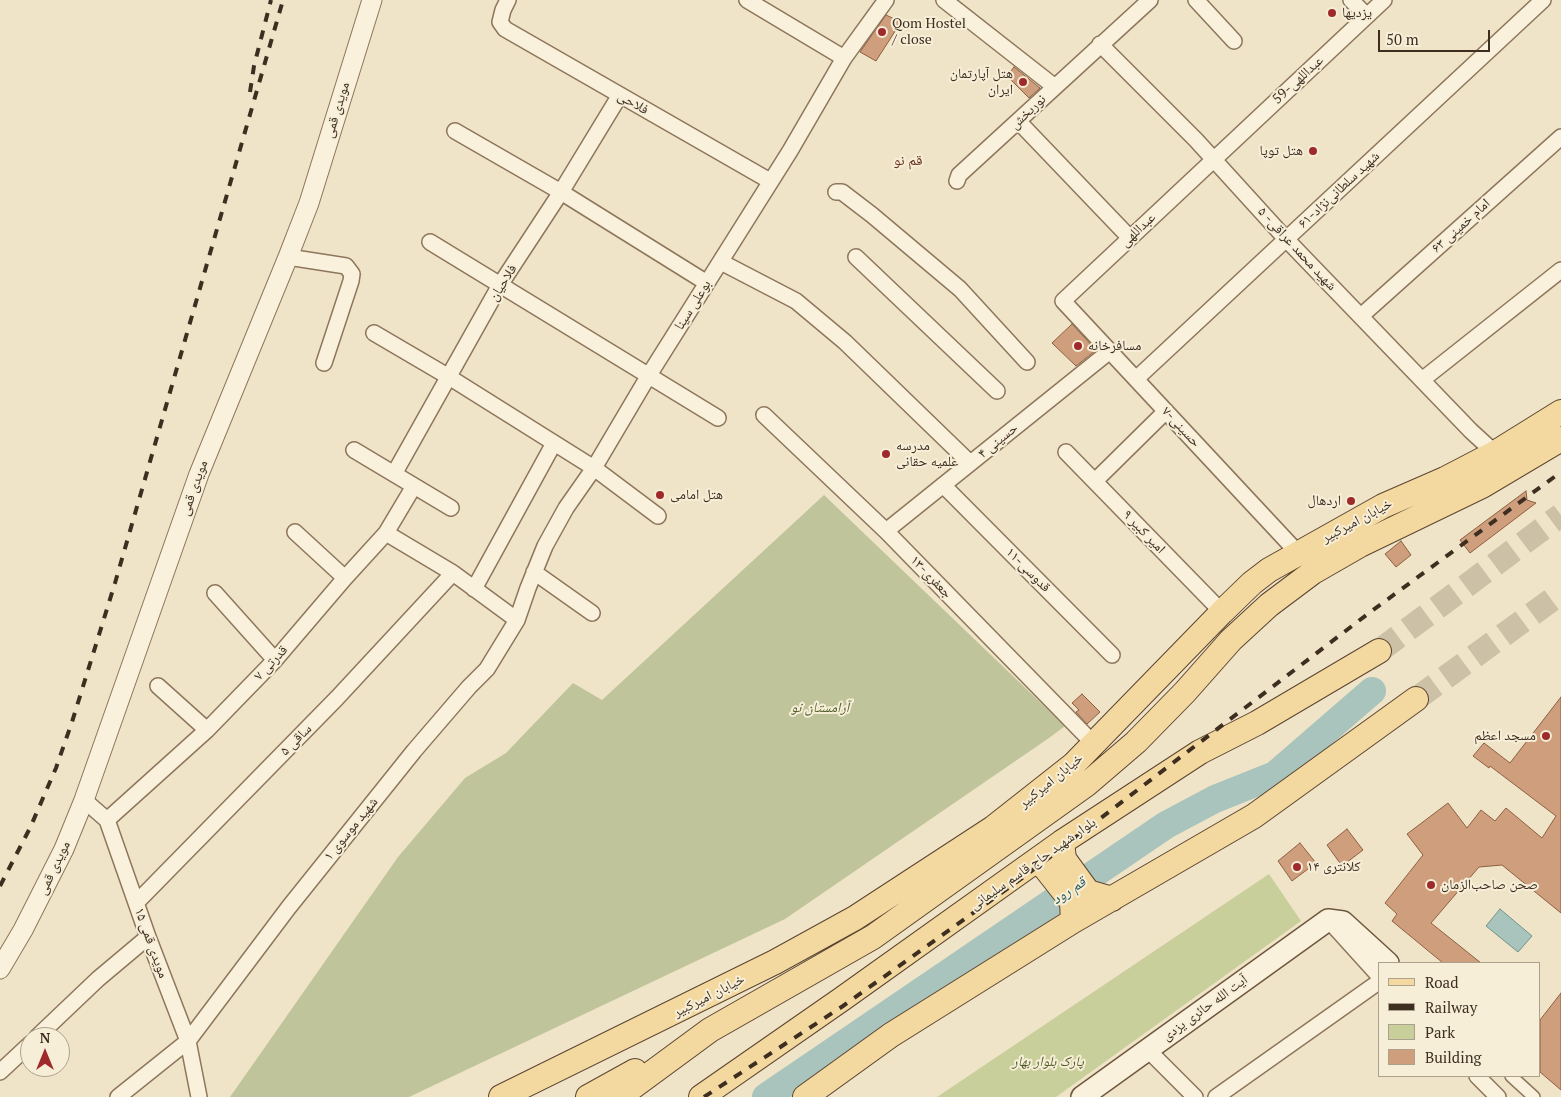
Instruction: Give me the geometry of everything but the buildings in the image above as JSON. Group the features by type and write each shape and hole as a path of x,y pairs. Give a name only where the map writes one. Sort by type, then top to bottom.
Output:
{"main road":[{"name":"خیابان امیرکبیر","path":"501,1097 528,1090 767,966 854,918 993,828 1073,765 1222,612 1252,583 1269,570 1383,506 1445,479 1495,453 1561,412"},
{"name":"خیابان امیرکبیر","path":"620,1097 710,1030 873,937 1087,784 1136,742 1238,634 1269,605 1313,572 1360,545 1482,486 1561,439"},
{"name":"بلوار شهید حاج قاسم سلیمانی","path":"700,1097 1052,858 1200,752 1256,723 1379,651"},
{"path":"805,1097 1078,905 1112,900 1254,816 1416,698"},
{"path":"1052,858 1078,905"},
{"path":"1078,905 1112,900"},
{"path":"1328,920 1343,922 1387,962"},
{"name":"آیت الله‌ حائری‌ یزدی","path":"1082,1097 1328,920"},
{"path":"588,1097 710,1030"}],"street":[{"name":"مویدی قمی","path":"0,969 23,930 64,849 84,800 198,474 309,202 372,0"},
{"name":"فلاحی","path":"508,0 500,22 505,29 770,182"},
{"path":"747,0 844,58"},
{"name":"بوعلی سینا","path":"517,620 544,546 566,508 594,468 649,375 790,151 844,58 886,0"},
{"path":"944,0 1055,87"},
{"name":"نوربخش","path":"957,181 959,175 1150,0"},
{"path":"1196,0 1234,41"},
{"path":"1350,0 1367,16"},
{"name":"عبداللهی-59","path":"1213,160 1384,0"},
{"name":"شهید سلطانی‌نژاد-۶۱","path":"1136,379 1542,0"},
{"name":"شهید محمد عراقی- ۵","path":"1100,44 1196,140 1286,239 1470,431 1495,453"},
{"name":"فلاحیان","path":"394,474 500,285 561,192 620,95"},
{"path":"1018,121 1130,238"},
{"path":"455,131 561,192 707,283"},
{"name":"امام خمینی ۶۳","path":"1361,316 1561,137"},
{"name":"عبداللهی","path":"1063,301 1213,160"},
{"path":"836,192 842,192 872,215 960,289 1027,362"},
{"path":"430,242 718,418"},
{"path":"288,257 346,266 352,274 324,363"},
{"path":"856,257 997,391"},
{"path":"721,262 796,301 845,342 970,463"},
{"path":"1422,380 1561,270"},
{"name":"حسینی-۷","path":"1063,301 1298,553"},
{"path":"374,333 449,377 594,468 658,516"},
{"name":"حسینی ۴","path":"886,531 1110,350"},
{"path":"1096,481 1166,411"},
{"name":"جعفری-۱۳","path":"764,415 886,531 1094,744"},
{"path":"474,589 554,443"},
{"path":"354,450 451,508"},
{"name":"امیر کبیر ۹","path":"1066,452 1222,612"},
{"name":"قدوسی-۱۱","path":"944,485 1112,655"},
{"name":"قدرتی ۷","path":"107,820 207,730 275,660 386,533 414,486"},
{"path":"294,532 345,578"},
{"path":"386,533 453,573 517,620"},
{"path":"534,572 592,613"},
{"name":"ساقی ۵","path":"136,903 337,698 453,573"},
{"path":"215,593 275,660"},
{"name":"شهید موسوی ۱","path":"118,1097 188,1042 289,907 401,766 469,687 487,669 517,620"},
{"path":"158,686 207,730"},
{"name":"مویدی قمی ۱۵","path":"84,800 107,820 148,937 188,1042 199,1097"},
{"path":"1328,920 1378,974"},
{"path":"48,1027 98,979 148,937"},
{"path":"1216,1097 1378,982"},
{"path":"1147,1049 1195,1097"},
{"path":"0,1072 20,1053"},
{"path":"1478,1077 1498,1097"},
{"path":"1512,1077 1534,1097"}],"green space":[{"name":"آرامستان نو","path":"824,495 1065,726 785,919 409,1097 230,1097 398,857 465,778 506,753 573,683 602,700"},
{"name":"پارک بلوار بهار","path":"1269,874 1301,921 1056,1097 937,1097"}],"water":[{"path":"1500,909 1532,936 1518,952 1486,926"}],"waterway":[{"name":"قم رود","path":"766,1097 1166,825 1215,799 1275,775 1372,691"}],"tunnel":[{"path":"1379,651 1561,515"},
{"path":"1416,699 1561,593"}],"railway":[{"path":"250,92 254,66 271,0"},
{"path":"0,886 30,828 56,768 72,722 115,583 283,0"},
{"path":"704,1097 843,1006 1025,876 1369,613 1561,472"}],"place":[{"name":"یزدیها","path":"1332,13"},
{"name":"Qom Hostel / close","path":"882,32"},
{"name":"هتل آپارتمان ایران","path":"1023,82"},
{"name":"هتل توپا","path":"1313,151"},
{"name":"مسافرخانه","path":"1078,346"},
{"name":"مدرسه علمیه حقانی","path":"886,454"},
{"name":"هتل امامی","path":"660,495"},
{"name":"اردهال","path":"1351,501"},
{"name":"مسجد اعظم","path":"1546,736"},
{"name":"کلانتری ۱۴","path":"1297,867"},
{"name":"صحن صاحب‌الزمان","path":"1431,885"}],"district":[{"name":"قم نو","path":"908,161"}]}
